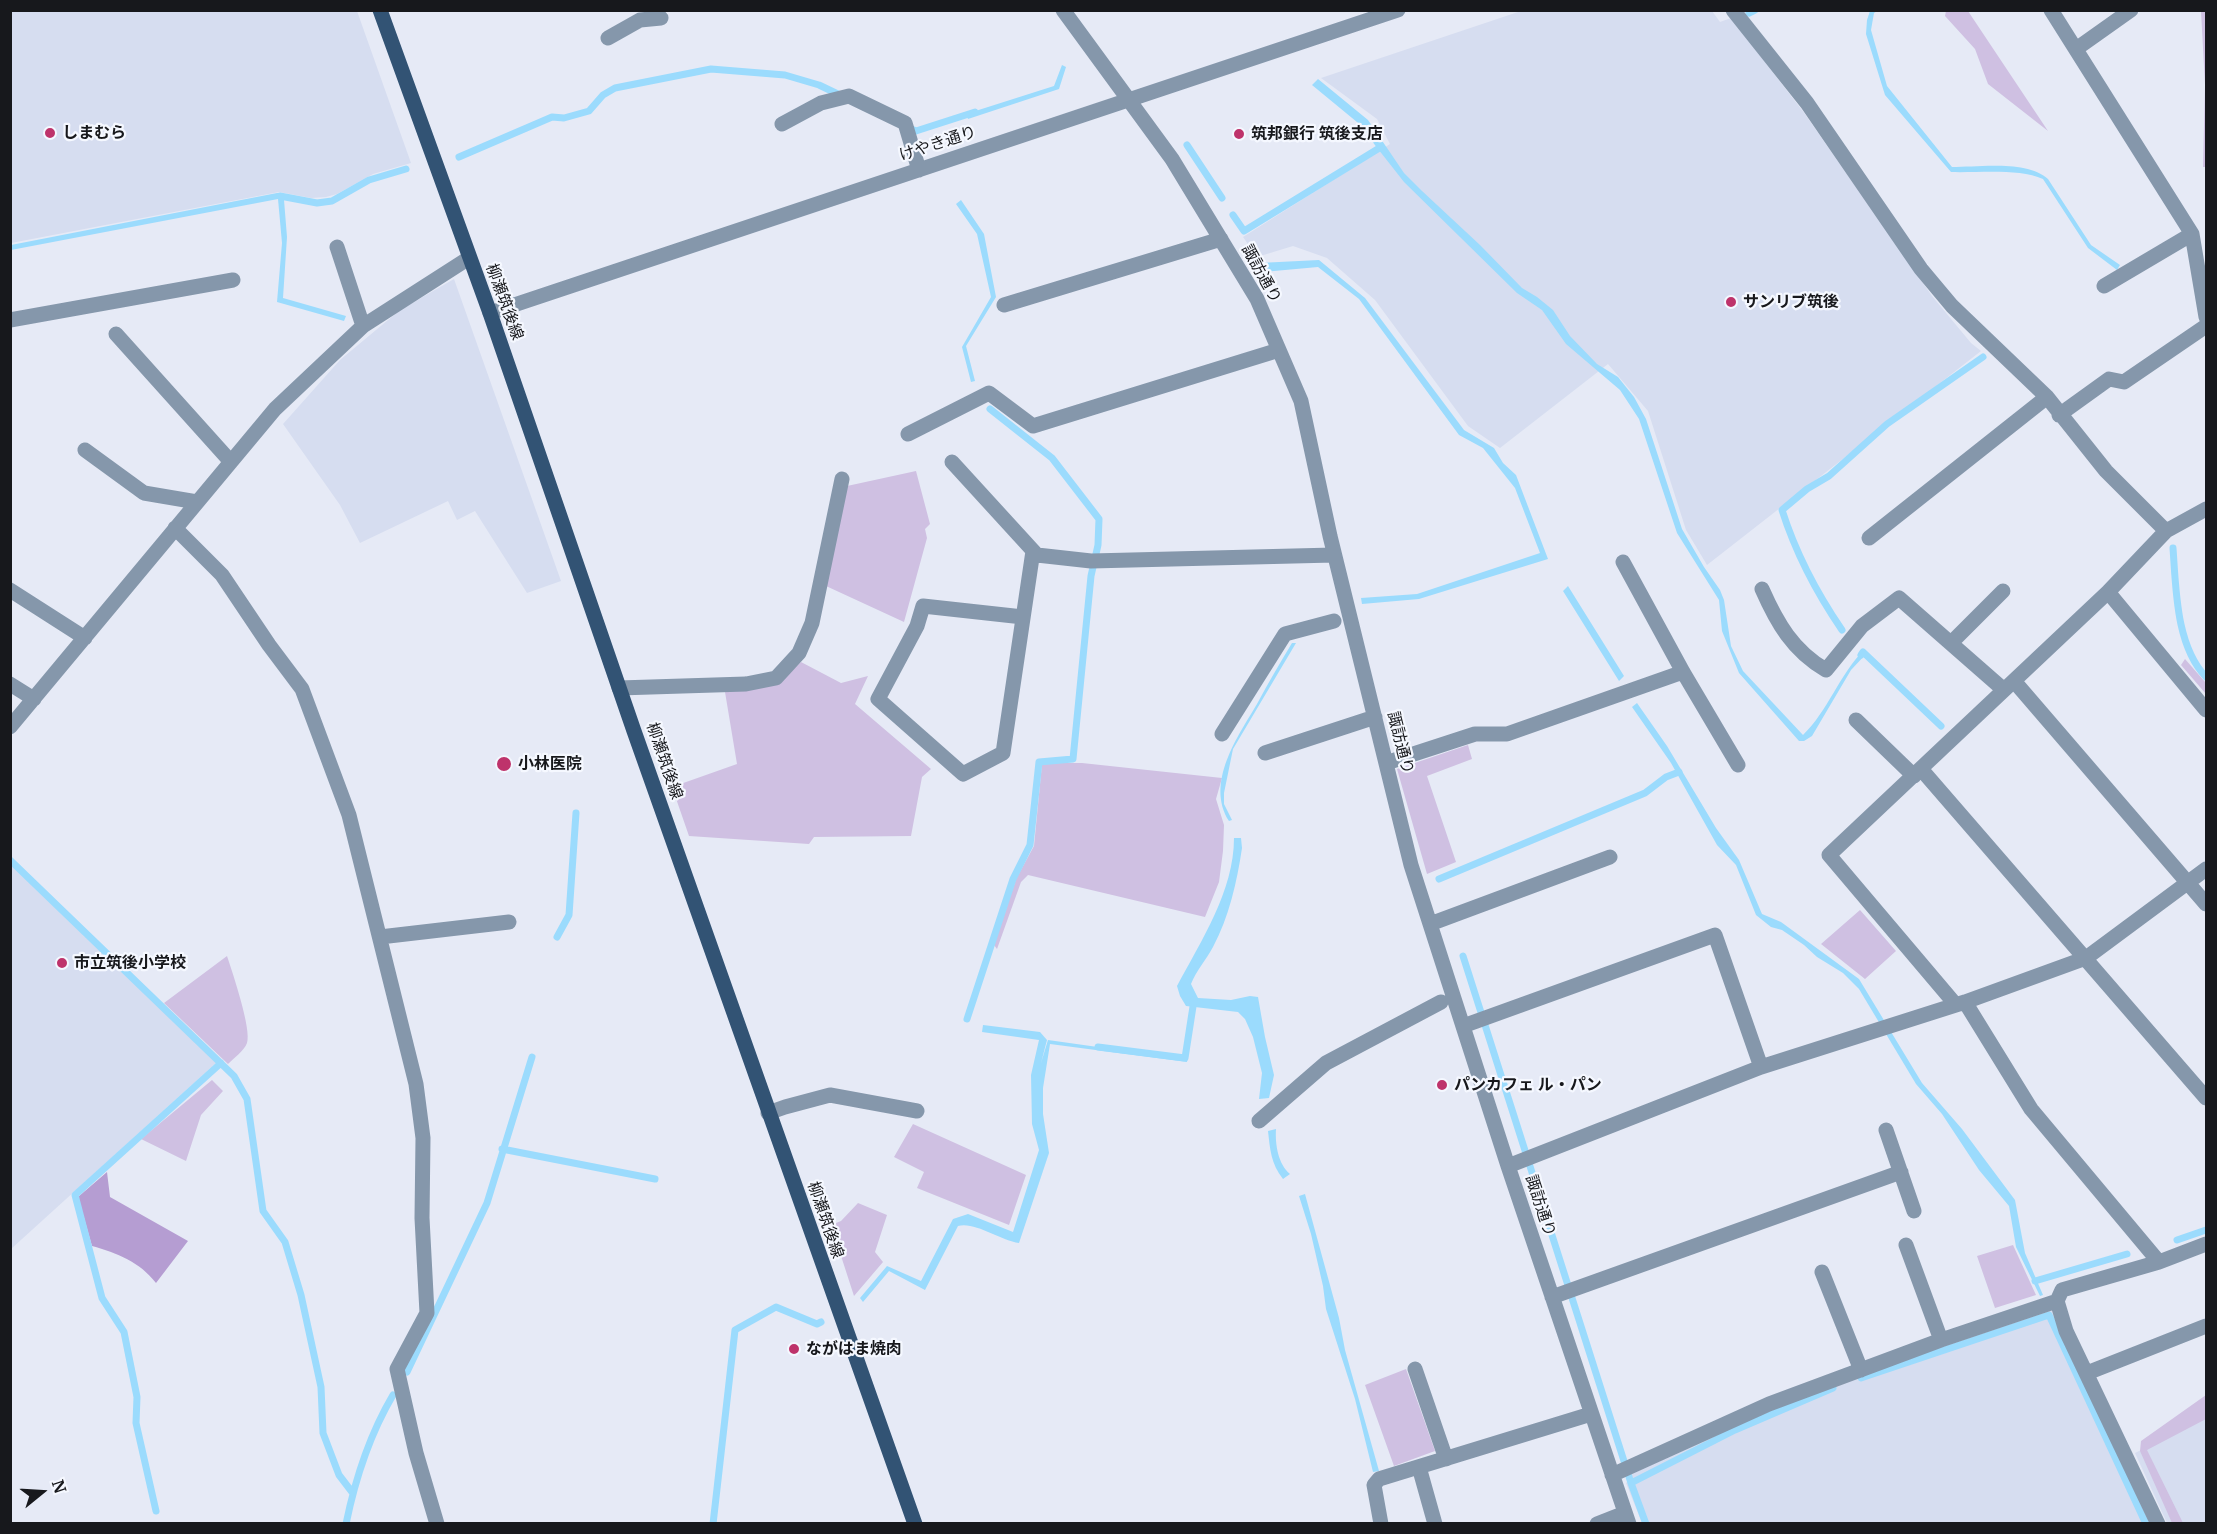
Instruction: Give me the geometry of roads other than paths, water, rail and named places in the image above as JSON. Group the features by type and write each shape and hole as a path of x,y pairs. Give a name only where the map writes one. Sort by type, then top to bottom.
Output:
{"main road":[{"name":"柳瀬筑後線","path":"380,10 490,313 768,1113 915,1524"}],"street":[{"name":"諏訪通り","path":"1063,10 1172,159 1221,239 1257,299 1301,402 1335,555 1411,865 1508,1166 1627,1518"},
{"name":"けやき通り","path":"490,313 1398,10"},
{"path":"1733,10 1807,103 1921,269 1966,321 2047,397 2059,415 2106,471 2166,531"},
{"path":"2051,10 2192,234 2206,317"},
{"path":"2076,49 2131,10"},
{"path":"608,38 639,15 662,18"},
{"path":"782,124 821,103 849,96 905,123 920,170"},
{"path":"2104,286 2192,234"},
{"path":"1004,305 1221,239"},
{"path":"337,247 363,326"},
{"path":"10,727 275,409 363,326 469,258"},
{"path":"10,320 233,279"},
{"path":"2059,415 2109,380 2124,382 2206,326"},
{"path":"116,334 231,462"},
{"path":"908,434 989,393 1033,426 1279,350"},
{"path":"1869,538 2047,397"},
{"path":"85,450 144,493 197,502"},
{"path":"952,462 1037,555 1091,561 1335,555"},
{"path":"619,688 746,684 776,678 799,653 812,623 842,479"},
{"path":"2159,1262 2031,1109 1961,1003 1829,855 2108,592 2166,531 2206,509"},
{"path":"175,528 222,576 302,689 349,815 416,1084 423,1138 422,1218 427,1313 397,1370 416,1453 436,1524"},
{"path":"1023,617 923,606 917,626 878,699 963,774 1003,753 1034,551"},
{"path":"1623,562 1683,672 1738,765"},
{"path":"1762,589 1777,622 1808,659 1826,670 1862,626 1899,598 1951,644 2009,686 2206,904"},
{"path":"10,590 85,638"},
{"path":"1951,644 2003,591"},
{"path":"2108,592 2206,710"},
{"path":"1222,734 1285,634 1334,621"},
{"path":"1386,763 1475,734 1507,734 1683,672"},
{"path":"10,684 34,699"},
{"path":"1265,753 1375,717"},
{"path":"1856,720 1917,772 2086,958 2206,1098"},
{"path":"1430,924 1610,858"},
{"path":"1508,1166 1761,1066 1961,1003 2086,958 2206,869"},
{"path":"380,937 509,922"},
{"path":"1463,1026 1715,935 1761,1066"},
{"path":"1259,1121 1326,1064 1441,1002"},
{"path":"768,1113 830,1095 917,1111"},
{"path":"1886,1130 1914,1211"},
{"path":"1552,1297 1901,1172"},
{"path":"2158,1524 2066,1331 2057,1301 2062,1290 2159,1262 2206,1244"},
{"path":"1906,1245 1941,1340"},
{"path":"1822,1272 1861,1370"},
{"path":"1612,1475 1770,1404 1941,1340 2057,1301"},
{"path":"2087,1373 2206,1326"},
{"path":"1415,1369 1446,1459"},
{"path":"1381,1524 1374,1485 1379,1479 1591,1414"},
{"path":"1419,1467 1435,1524"},
{"path":"1597,1524 1627,1518"}],"water":[{"path":"1870,11 1877,11 1874,13 1871,30 1887,86 1952,167 2002,166 2028,169 2039,173 2048,179 2091,245 2120,265 2117,270 2088,248 2043,179 2010,172 1951,172 1885,95 1866,34"},
{"path":"1062,65 1066,67 1059,89 968,119 966,114 1054,86"},
{"path":"1318,79 1368,120 1404,173 1522,288 1553,310 1570,336 1597,364 1618,377 1634,397 1646,419 1682,529 1724,600 1731,646 1743,671 1803,735 1820,715 1847,670 1864,650 1866,654 1851,670 1812,736 1799,741 1739,673 1722,631 1719,600 1677,533 1639,419 1620,390 1566,344 1542,310 1517,293 1404,182 1363,127 1312,85"},
{"path":"282,193 284,200 287,237 283,298 346,316 344,321 277,302 282,243 278,199 11,250 11,245"},
{"path":"961,200 984,234 996,297 966,346 975,381 971,382 962,347 991,297 977,234 956,204"},
{"path":"1319,260 1365,298 1464,430 1494,448 1503,463 1516,475 1548,559 1419,599 1362,604 1361,598 1417,594 1540,553 1515,488 1483,448 1459,435 1359,299 1318,267 1263,272 1259,263"},
{"path":"1568,586 1624,676 1619,681 1563,591"},
{"path":"1292,643 1296,643 1233,749 1224,793 1224,804 1232,820 1229,821 1223,806 1221,791 1222,776 1227,760 1241,730"},
{"path":"1637,703 1667,746 1716,828 1739,860 1762,914 1781,922 1859,979 1922,1083 1962,1129 2015,1200 2025,1253 2043,1295 2040,1296 2016,1247 2009,1206 1979,1170 1942,1114 1916,1084 1859,989 1843,973 1817,957 1782,930 1771,927 1756,915 1736,865 1717,845 1671,763 1632,707"},
{"path":"1234,838 1241,838 1242,848 1232,899 1219,936 1191,984 1198,998 1231,1000 1250,996 1258,997 1274,1075 1269,1098 1259,1099 1262,1073 1253,1037 1245,1019 1238,1012 1186,1006 1177,986 1206,933 1222,896 1233,858"},
{"path":"983,1025 1040,1032 1047,1040 1041,1063 1048,1040 1183,1059 1184,1048 1188,1049 1187,1062 1050,1044 1043,1088 1043,1114 1049,1153 1019,1243 972,1226 958,1226 925,1290 889,1271 863,1302 860,1298 887,1266 921,1281 953,1219 968,1214 1013,1232 1039,1150 1032,1124 1031,1075 1039,1040 982,1032"},
{"path":"1276,1129 1278,1153 1290,1174 1283,1179 1274,1162 1268,1131"},
{"path":"1305,1194 1379,1471 1373,1472 1355,1399 1326,1309 1311,1234 1299,1196"}],"waterway":[{"path":"1749,13 1755,10"},
{"path":"459,157 552,117 564,118 589,111 603,95 615,88 711,69 785,75 819,85 842,96"},
{"path":"909,128 916,131 975,112"},
{"path":"1187,145 1222,198"},
{"path":"1233,215 1244,231 1381,147"},
{"path":"280,196 317,203 332,201 369,180 406,169"},
{"path":"1842,630 1808,572 1782,510 1807,489 1829,476 1887,424 1983,357"},
{"path":"967,1019 1013,879 1030,845 1039,762 1073,759 1091,576 1098,545 1099,519 1052,458 990,409"},
{"path":"2173,548 2177,599 2183,633 2196,664 2206,677"},
{"path":"1861,655 1863,652 1941,726"},
{"path":"1439,879 1645,793 1666,777 1679,772"},
{"path":"557,937 569,915 576,813"},
{"path":"10,860 234,1076 247,1099 263,1211 285,1242 301,1295 321,1387 323,1433 339,1475 352,1492"},
{"path":"1463,956 1631,1483"},
{"path":"1098,1047 1185,1058 1194,1000"},
{"path":"407,1372 487,1203 532,1057"},
{"path":"156,1511 136,1423 137,1397 124,1332 102,1298 75,1195 221,1063"},
{"path":"502,1149 655,1179"},
{"path":"2177,1240 2206,1230"},
{"path":"2035,1281 2127,1254"},
{"path":"713,1524 735,1330 776,1307 817,1324 821,1322"},
{"path":"1861,1378 2049,1315 2146,1524"},
{"path":"1646,1524 1631,1483 1735,1430 1833,1388"},
{"path":"346,1524 364,1458 377,1425 393,1395"}],"place":[{"name":"しまむら","path":"50,133"},
{"name":"筑邦銀行 筑後支店","path":"1239,134"},
{"name":"サンリブ筑後","path":"1731,302"},
{"name":"小林医院","path":"504,764"},
{"name":"市立筑後小学校","path":"62,963"},
{"name":"パンカフェ ル・パン","path":"1442,1085"},
{"name":"ながはま焼肉","path":"794,1349"}]}
